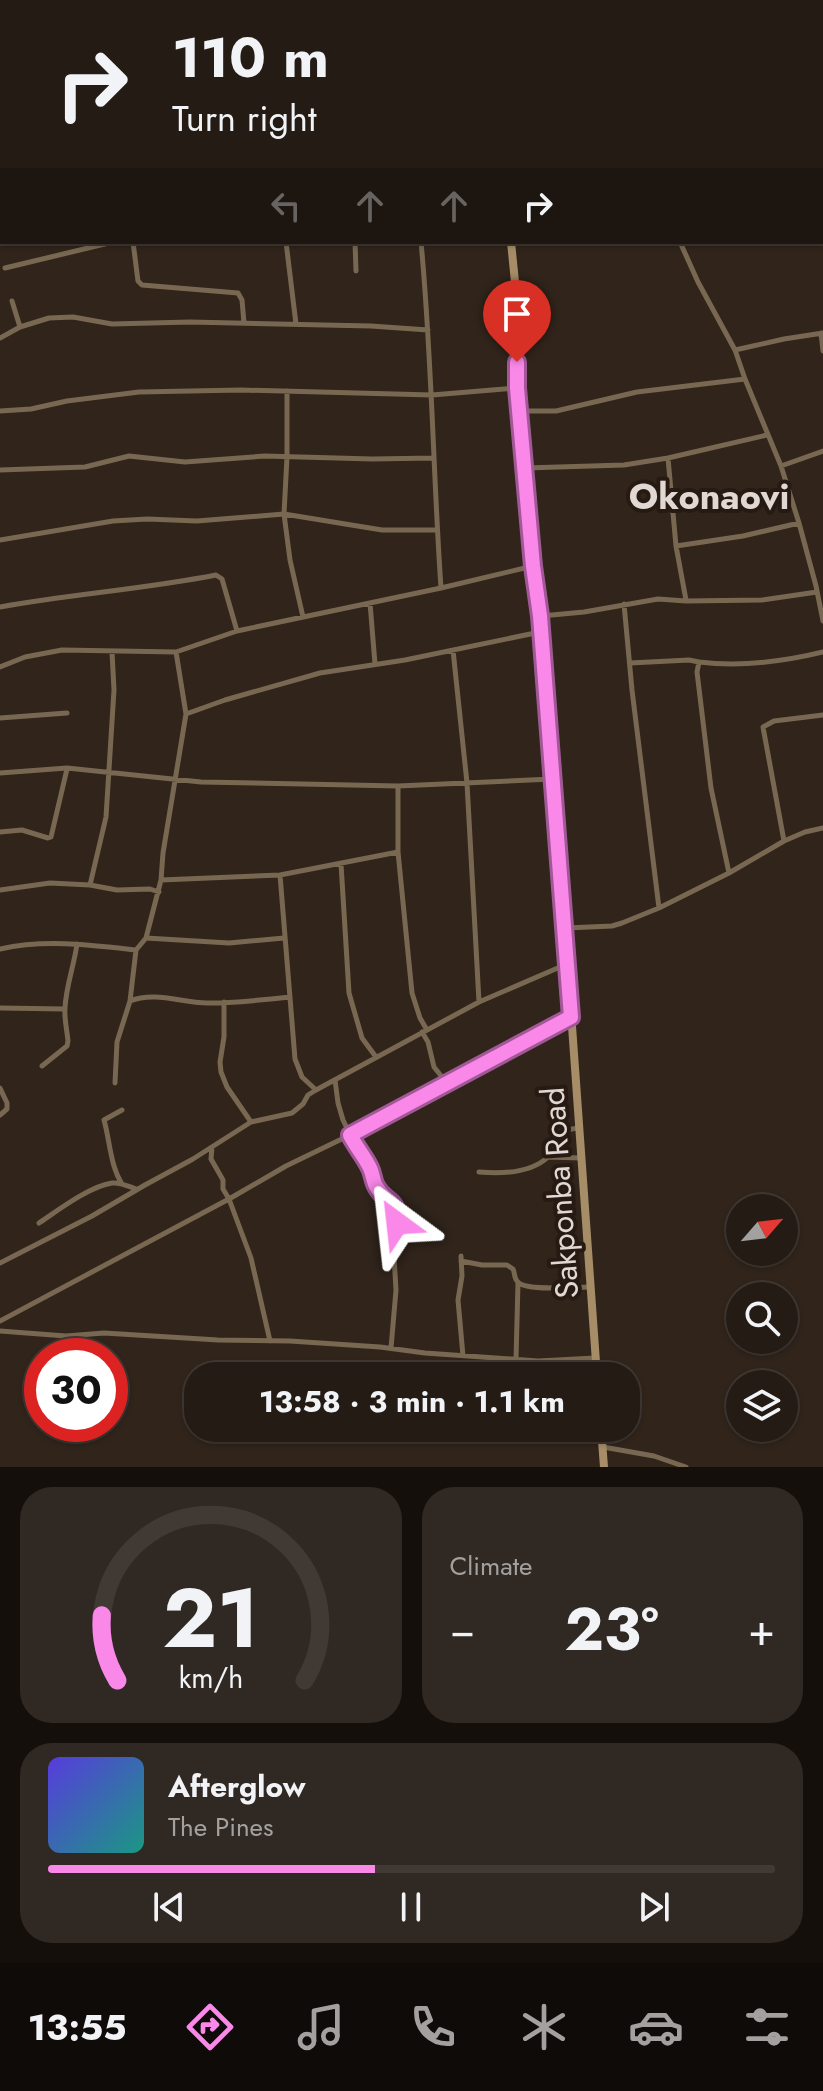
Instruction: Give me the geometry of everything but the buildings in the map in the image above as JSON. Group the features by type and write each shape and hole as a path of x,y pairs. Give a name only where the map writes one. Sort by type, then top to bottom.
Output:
{"main road":[{"name":"Sakponba Road","path":"511,244 518,312 517,388 540,616 596,1362"},
{"path":"602,1442 604,1467"}],"street":[{"path":"5,268 105,244"},
{"path":"133,244 138,281 142,285 238,293 242,300 244,323"},
{"path":"286,244 296,324"},
{"path":"355,244 356,271"},
{"path":"421,244 441,588"},
{"path":"681,244 735,350 781,466 819,588 823,621"},
{"path":"12,301 20,327"},
{"path":"0,338 20,327 49,318 73,317 112,324 244,323 428,330"},
{"path":"735,350 822,333 823,351"},
{"path":"519,411 556,411 637,392 745,379"},
{"path":"0,411 139,392 287,391 432,395 517,388"},
{"path":"287,391 284,514 290,560 303,617"},
{"path":"524,468 624,465 767,435"},
{"path":"781,466 823,451"},
{"path":"0,470 85,467 129,456 185,462 265,456 434,458"},
{"path":"668,458 676,546 686,601"},
{"path":"0,540 113,521 197,521 284,514 382,530 437,530"},
{"path":"676,546 743,536 799,523"},
{"path":"0,667 25,657 62,650 176,652 237,631 533,566"},
{"path":"0,607 216,575 222,579 237,631"},
{"path":"540,616 658,599 762,600 819,588"},
{"path":"370,603 375,664"},
{"path":"624,604 659,908"},
{"path":"186,714 320,673 540,632"},
{"path":"453,650 467,783 479,1002"},
{"path":"90,885 106,817 114,690 112,652"},
{"path":"115,1083 117,1042 130,1001 136,950 146,938 159,892 186,714 176,652"},
{"path":"630,663 689,660 767,663 823,652"},
{"path":"699,662 697,672 711,788 729,873"},
{"path":"0,718 67,713"},
{"path":"784,841 763,727 774,721 823,715"},
{"path":"0,773 67,768 201,782 398,786 552,779"},
{"path":"0,832 22,830 51,837 67,768"},
{"path":"398,786 398,852 412,993 431,1060 446,1082"},
{"path":"565,928 612,926 659,908 784,841 823,828"},
{"path":"161,880 280,875 398,852"},
{"path":"341,864 349,993 362,1038 376,1057"},
{"path":"280,875 295,1059 302,1077 316,1090"},
{"path":"0,890 50,883 159,892"},
{"path":"146,938 229,943 284,938"},
{"path":"0,949 36,944 77,944 136,950"},
{"path":"42,1066 67,1046 64,1009 77,944"},
{"path":"0,1263 92,1216 251,1122 292,1113 308,1095 376,1057 479,1002 567,964"},
{"path":"130,1001 161,997 204,1003 290,997"},
{"path":"224,1002 221,1072 227,1087 251,1122"},
{"path":"0,1008 64,1009"},
{"path":"0,1321 571,1017"},
{"path":"335,1080 338,1103 350,1135 369,1165 378,1190 393,1203 398,1214 393,1240 396,1290 391,1348"},
{"path":"0,1088 7,1109 0,1115"},
{"path":"122,1110 104,1120 111,1155 123,1184"},
{"path":"548,1157 563,1132 580,1128"},
{"path":"213,1146 211,1159 223,1180 223,1189 251,1258 270,1341"},
{"path":"479,1172 503,1173 523,1169 548,1157 582,1158"},
{"path":"39,1223 103,1185 115,1182 137,1189"},
{"path":"463,1356 458,1300 461,1258 482,1265 507,1265 513,1269 518,1283 516,1359"},
{"path":"518,1283 544,1288 591,1287"},
{"path":"0,1331 66,1336 104,1333 270,1341 538,1361 596,1358"},
{"path":"602,1447 654,1456 686,1467"}],"district":[{"name":"Okonaovi","path":"709,496"}],"route":[{"path":"397,1223 396,1207 378,1190 369,1165 350,1135 571,1017 517,362"}]}
